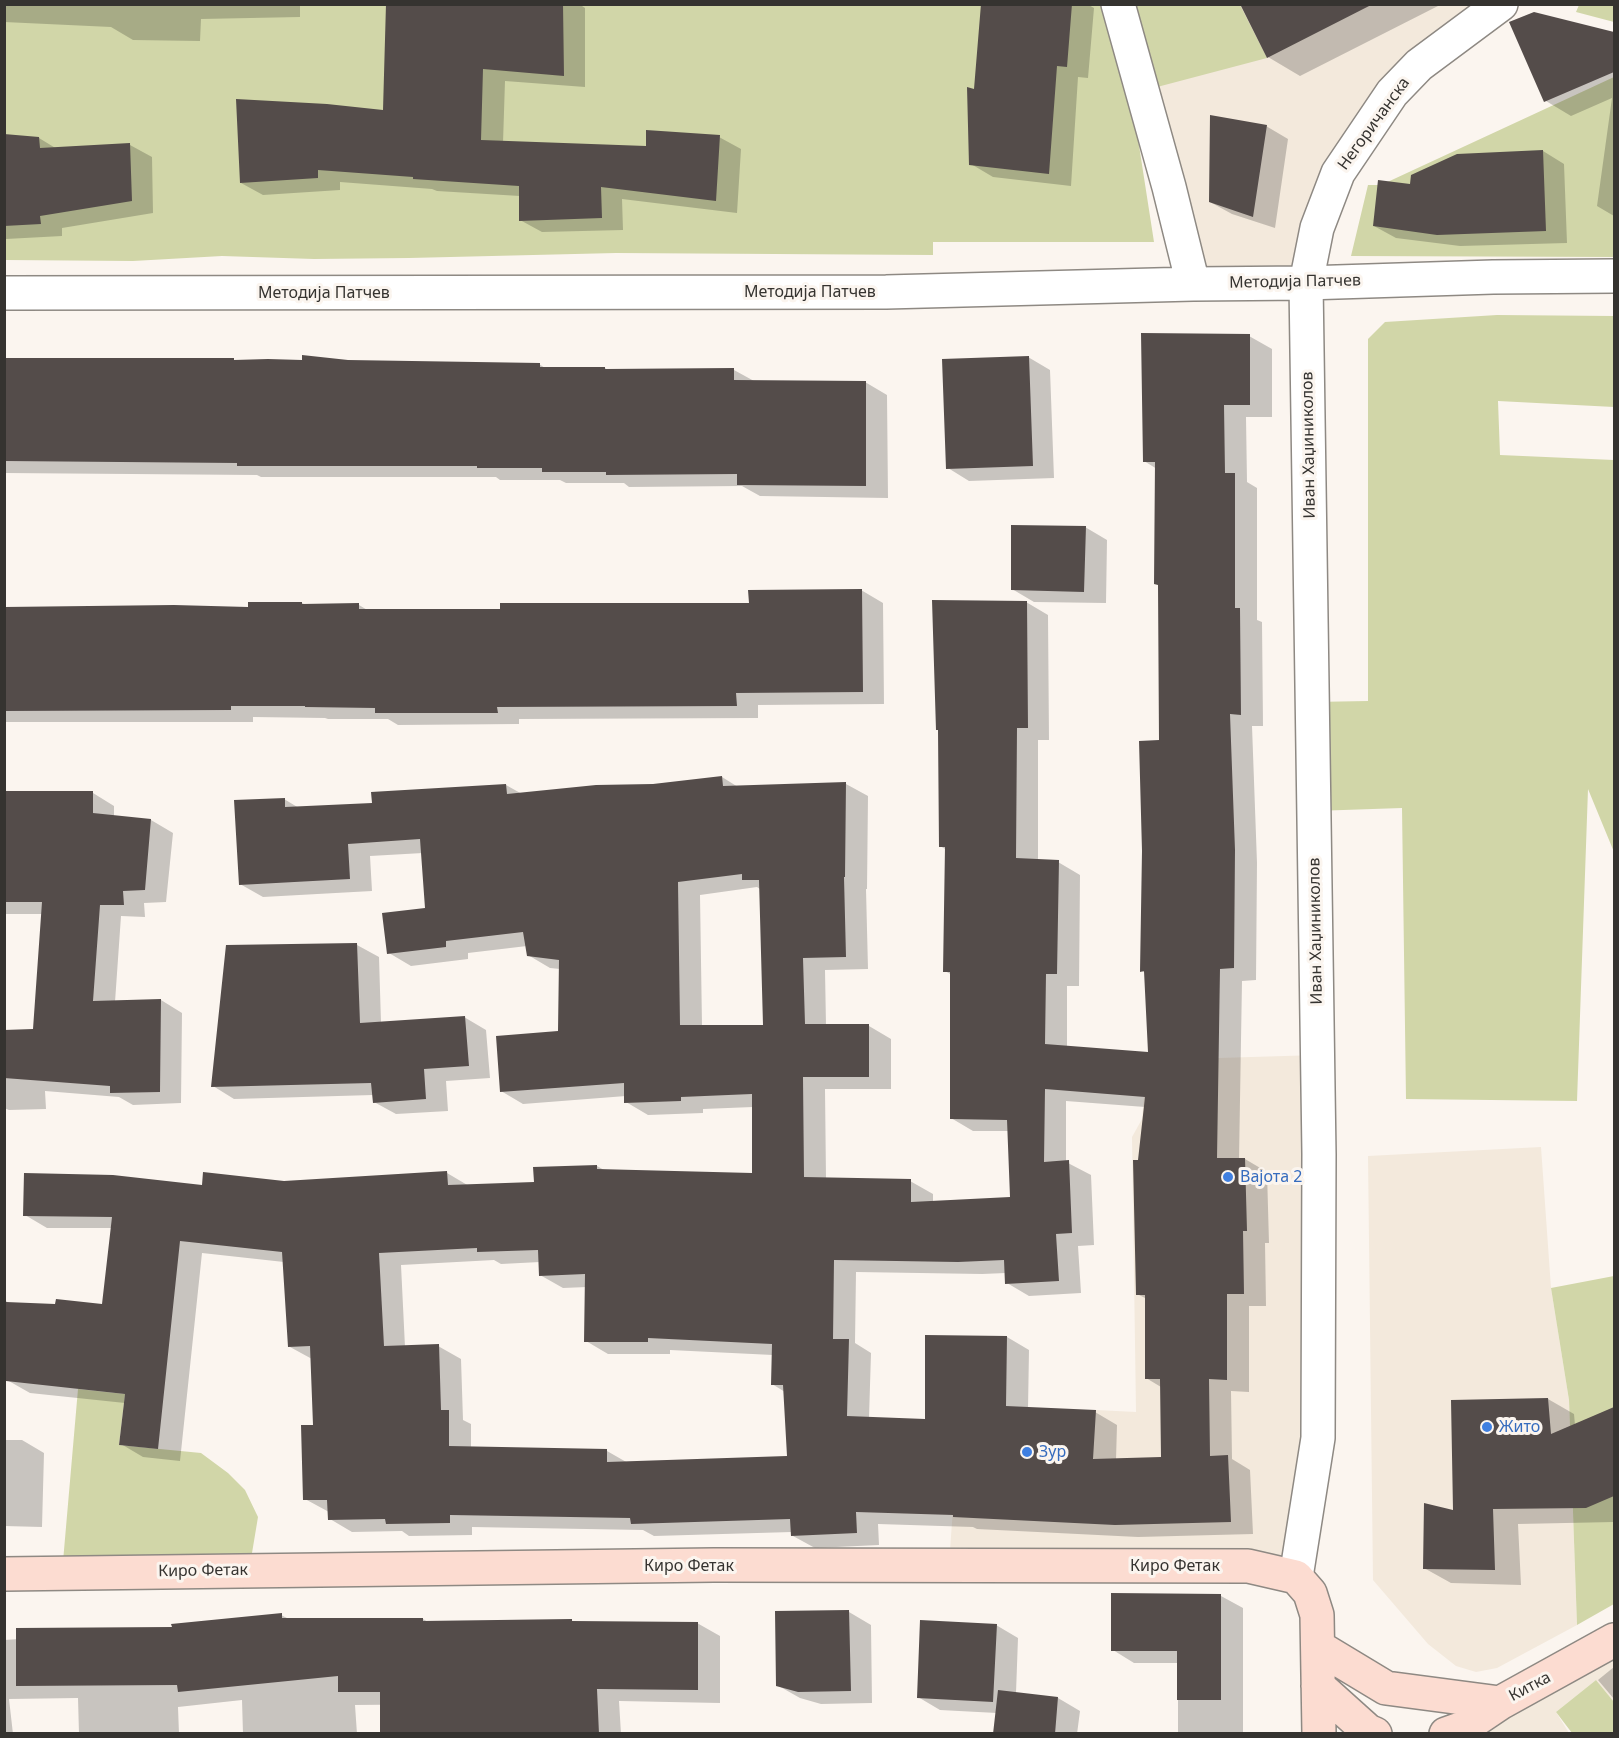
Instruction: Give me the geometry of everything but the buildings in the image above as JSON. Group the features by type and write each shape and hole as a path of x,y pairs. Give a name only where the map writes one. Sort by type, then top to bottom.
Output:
{"main road":[{"name":"Киро Фетак","path":"4,1574 714,1565 1248,1566 1296,1577"},
{"path":"1296,1577 1310,1593 1317,1615 1319,1734"},
{"name":"Китка","path":"1446,1734 1463,1728 1500,1703 1614,1640"},
{"path":"1318,1647 1386,1688 1500,1703"},
{"path":"1318,1686 1360,1725 1375,1734"}],"street":[{"path":"1118,4 1169,187 1193,284"},
{"name":"Негоричанска","path":"1306,283 1317,228 1338,173 1392,93 1419,65 1501,4"},
{"name":"Методија Патчев","path":"4,293 886,292 1614,276"},
{"name":"Иван Хаџиниколов","path":"1296,1577 1318,1438 1319,1154 1306,283"}],"shaded area":[{"path":"1118,5 1501,5 1392,93 1306,283 1193,284"},
{"path":"1148,1052 1218,1058 1318,1055 1296,1577 949,1565 953,1508 1096,1410 1136,1412 1132,1137 1142,1119"},
{"path":"1541,1147 1551,1288 1569,1400 1577,1625 1497,1668 1476,1672 1456,1666 1428,1644 1373,1580 1368,1156"},
{"path":"1614,1640 1614,1702 1596,1680 1556,1712 1569,1733 1446,1734"}],"green space":[{"path":"5,4 1115,5 1154,242 933,242 933,255 616,253 409,258 314,259 222,256 133,261 5,260"},
{"path":"1118,5 1240,5 1267,58 1142,91"},
{"path":"1579,5 1614,5 1614,22 1576,12"},
{"path":"1614,77 1614,257 1351,256 1368,185 1381,185"},
{"path":"1497,315 1614,316 1614,407 1498,401 1500,455 1614,460 1614,852 1588,789 1577,1101 1406,1099 1402,808 1314,811 1313,702 1368,701 1368,339 1385,322"},
{"path":"1614,1276 1614,1604 1577,1625 1569,1400 1551,1288"},
{"path":"78,1389 125,1394 119,1445 201,1453 228,1473 245,1490 258,1517 249,1571 62,1573"},
{"path":"1596,1680 1614,1702 1614,1733 1572,1733 1556,1712"}],"place":[{"name":"Вајота 2","path":"1228,1177"},
{"name":"Жито","path":"1487,1427"},
{"name":"Зур","path":"1027,1452"}]}
